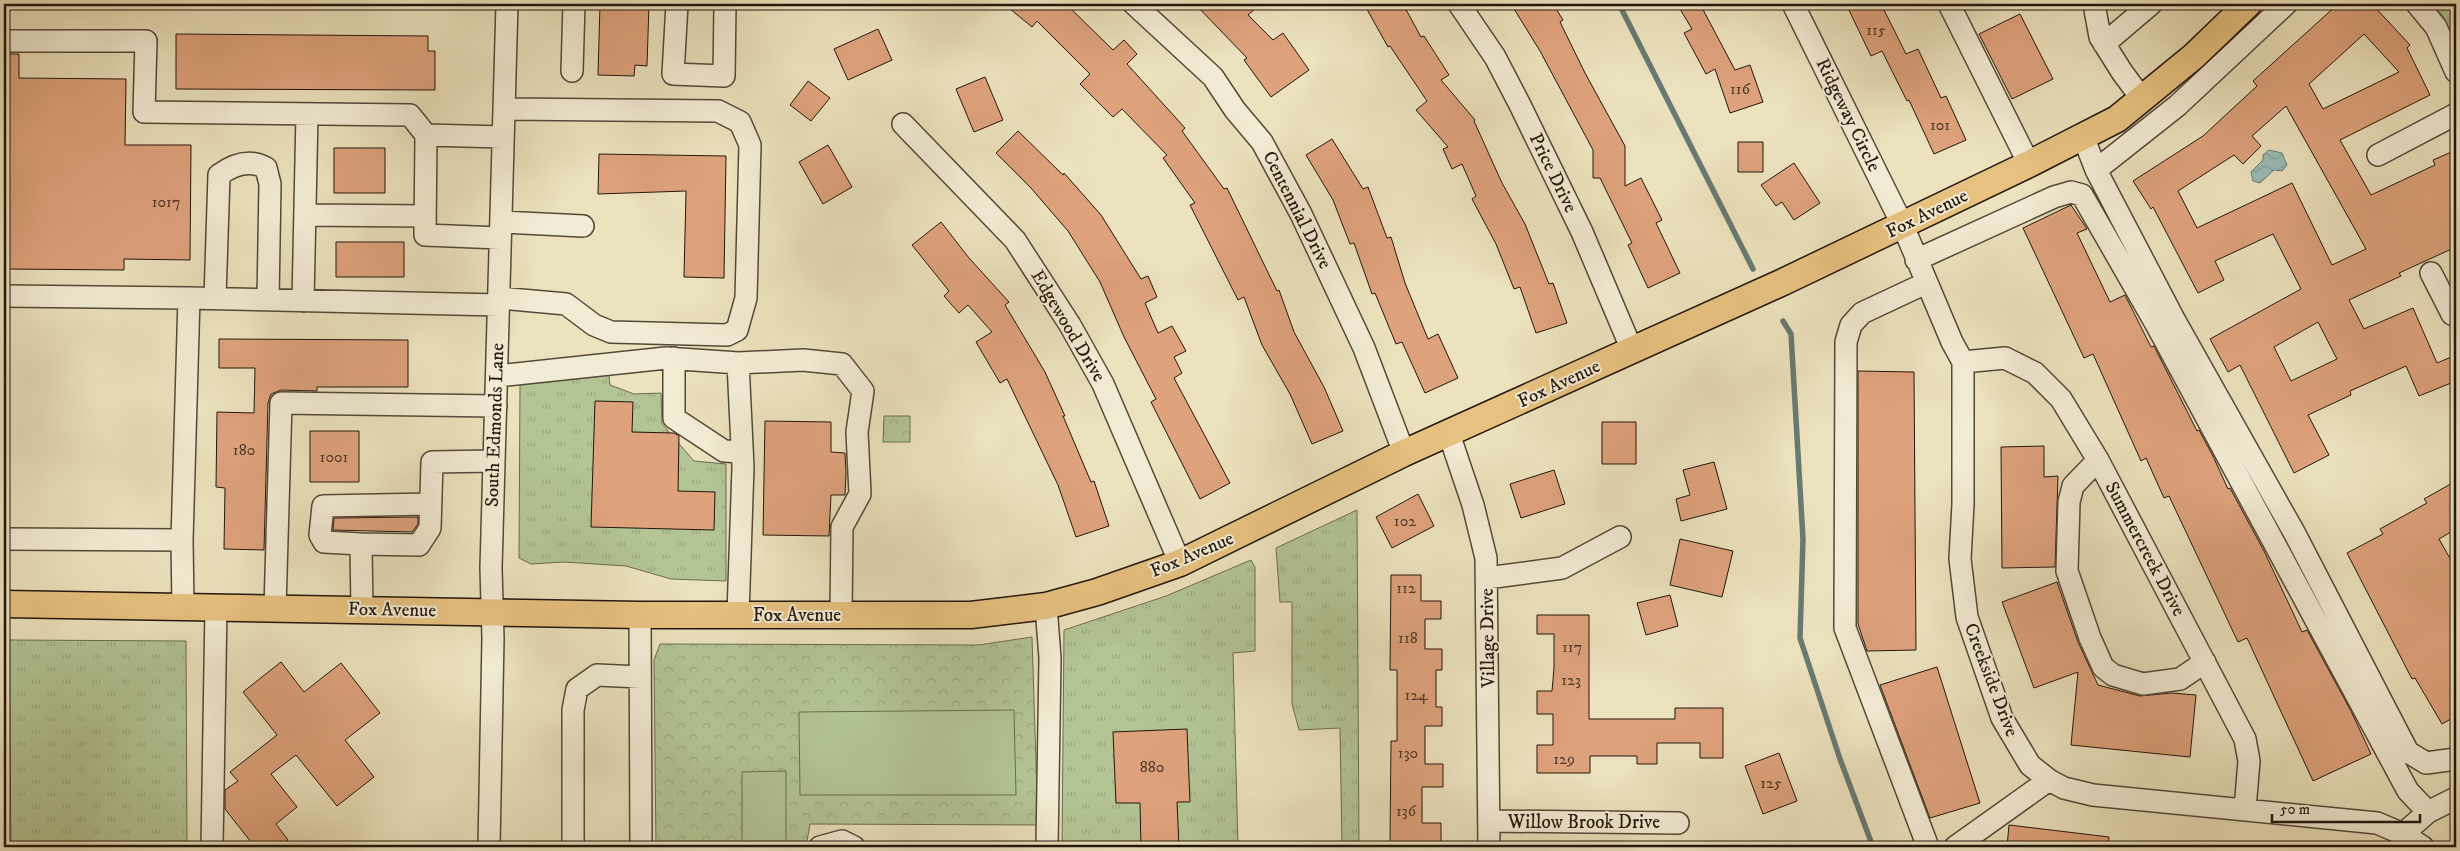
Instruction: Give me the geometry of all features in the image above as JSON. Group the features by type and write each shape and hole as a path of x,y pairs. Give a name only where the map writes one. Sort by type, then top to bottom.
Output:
{"main road":[{"name":"Fox Avenue","path":"4,604 640,615 971,615 1046,606 1097,592 1180,563 1404,453 1903,226 2029,164 2117,119 2194,56 2248,4"}],"street":[{"name":"South Edmonds Lane","path":"489,847 494,461 507,4"},
{"path":"572,71 574,4"},
{"path":"676,4 673,74 724,76 725,4"},
{"name":"Centennial Drive","path":"1134,4 1213,77 1235,110 1262,142 1301,214 1364,348 1404,453"},
{"name":"Price Drive","path":"1459,4 1495,57 1519,103 1582,232 1632,350"},
{"name":"Ridgeway Circle","path":"1793,4 1903,226"},
{"path":"1949,4 2029,164"},
{"path":"2094,4 2100,37 2142,99"},
{"path":"2104,44 2151,4"},
{"path":"2253,4 2271,19"},
{"path":"2096,170 2177,106 2286,4"},
{"path":"2417,4 2436,27 2456,72"},
{"path":"4,41 146,41 144,112 410,116 426,135 425,235 582,226"},
{"path":"4,296 566,304 594,325 611,332 727,336 736,330 746,298 750,145 746,132 740,122 718,111 504,109"},
{"path":"303,301 307,114"},
{"path":"2378,154 2456,114"},
{"name":"Edgewood Drive","path":"903,124 1015,240 1070,325 1103,384 1180,563"},
{"path":"426,135 503,137"},
{"path":"2083,136 2096,170 2175,321 2295,534 2408,752 2426,763 2456,759"},
{"path":"216,298 219,175 232,166 256,163 266,168 270,184 268,300"},
{"path":"1916,260 2054,197 2071,192 2082,195 2156,324 2408,791 2428,812"},
{"path":"305,215 425,216"},
{"name":"Creekside Drive","path":"1903,226 1926,283 1963,362 1963,504 1960,559 1967,617 2002,718 2030,765 2048,780 2064,788 2093,795 2377,823 2403,834 2423,847"},
{"path":"2431,273 2452,314 2456,315"},
{"path":"1926,283 1862,313 1851,325 1846,342 1845,628 1928,847"},
{"path":"183,607 182,540 189,298"},
{"path":"497,376 674,358 738,364 803,360 842,364 862,391 856,432 860,494 842,527 841,615"},
{"path":"674,358 674,418 724,451 742,452"},
{"name":"Summercreek Drive","path":"1963,362 2005,358 2035,373 2061,399 2098,460 2245,739 2249,762 2245,809"},
{"path":"738,364 742,452 738,615"},
{"path":"275,608 281,403 496,406"},
{"name":"Village Drive","path":"1449,434 1478,522 1486,558 1489,847"},
{"path":"2098,460 2073,486 2069,502 2067,571 2090,638 2103,667 2113,675 2143,684 2180,679 2205,662"},
{"path":"430,504 323,506 320,535 324,542 419,545 430,528 432,462 494,461"},
{"path":"1487,578 1562,568 1620,537"},
{"path":"4,539 182,540"},
{"path":"361,544 362,609"},
{"path":"1046,606 1050,658 1047,847"},
{"path":"212,847 216,607"},
{"path":"640,615 641,847"},
{"path":"574,847 574,710 577,689 597,675 640,677"},
{"path":"1955,847 2048,780"},
{"path":"2403,834 2428,812 2456,798"},
{"name":"Willow Brook Drive","path":"1489,821 1678,823"},
{"path":"820,847 842,841 854,847"}],"green space":[{"path":"2431,4 2456,4 2456,48 2442,15"},
{"path":"609,375 610,385 634,394 661,393 662,424 694,461 726,464 726,581 671,579 626,566 564,562 531,564 519,558 520,382"},
{"path":"884,416 910,416 910,442 883,442"},
{"path":"1357,510 1359,847 1342,847 1340,728 1299,730 1292,704 1292,602 1280,602 1276,548"},
{"path":"1251,560 1255,567 1255,651 1233,653 1238,847 1062,847 1064,630 1166,596"},
{"path":"1032,637 1038,825 810,824 806,847 656,847 654,660 660,644 979,645"},
{"path":"9,640 186,641 187,847 11,847"},
{"path":"1014,710 1016,795 800,795 799,712"},
{"path":"786,771 786,847 742,847 742,772"}],"water":[{"path":"2269,150 2282,153 2287,165 2282,171 2274,170 2260,183 2253,181 2251,172 2263,160 2263,155"}],"building":[{"path":"600,4 649,4 647,66 635,65 634,76 598,75"},
{"path":"1004,4 1066,4 1113,50 1124,40 1137,54 1127,64 1185,128 1182,131 1224,189 1227,188 1277,291 1279,290 1294,332 1324,387 1343,431 1312,444 1290,394 1262,345 1244,297 1238,300 1190,205 1195,203 1163,158 1167,155 1122,109 1113,117 1080,84 1090,74 1037,21 1032,27"},
{"path":"1195,4 1260,4 1248,15 1273,40 1283,33 1309,70 1271,97 1244,60 1247,58"},
{"path":"1364,4 1403,4 1421,37 1424,36 1449,75 1441,80 1475,120 1502,183 1525,224 1549,284 1553,283 1567,323 1536,333 1520,287 1514,289 1496,244 1472,199 1476,196 1462,164 1452,169 1443,149 1448,147 1416,110 1427,101 1390,46 1388,47"},
{"path":"1511,4 1553,4 1563,20 1560,22 1585,73 1625,146 1625,186 1641,178 1662,220 1656,223 1680,273 1648,288 1628,245 1632,243 1600,178 1593,178 1593,150 1540,51"},
{"path":"1677,4 1700,4 1735,70 1750,65 1763,102 1730,113 1715,69 1706,74 1684,33 1692,29"},
{"path":"1846,4 1881,4 1906,54 1918,49 1941,98 1946,96 1966,140 1934,154 1909,100 1907,101 1882,51 1871,56"},
{"path":"2338,4 2372,4 2410,45 2407,48 2430,95 2340,140 2371,195 2435,165 2433,160 2456,150 2456,247 2399,273 2401,276 2349,300 2364,329 2413,308 2437,363 2456,355 2456,381 2419,396 2406,366 2350,391 2351,395 2308,415 2329,455 2294,473 2240,365 2228,372 2210,339 2301,289 2273,234 2215,261 2224,280 2198,293 2153,207 2151,209 2133,181 2203,136 2257,86 2253,81","holes":["2364,34 2399,72 2323,109 2309,84","2286,106 2366,249 2332,265 2292,183 2197,228 2178,191 2234,155 2243,164 2261,146 2252,136","2318,322 2337,359 2291,381 2274,347"]},
{"path":"2020,14 2053,79 2012,99 1979,34"},
{"path":"878,29 892,60 848,80 834,49"},
{"path":"176,34 428,36 428,51 435,51 435,90 176,89"},
{"path":"4,54 19,54 19,78 126,79 125,145 191,145 190,260 124,259 124,270 4,269"},
{"path":"985,77 1003,120 974,132 956,89"},
{"path":"808,81 830,98 811,121 790,105"},
{"path":"1018,131 1063,175 1064,173 1101,215 1141,279 1148,276 1157,297 1145,303 1158,333 1172,326 1186,351 1174,357 1182,373 1174,378 1230,483 1200,499 1151,402 1156,399 1124,337 1100,282 1068,231 1031,188 996,153"},
{"path":"1332,139 1363,189 1368,187 1387,238 1391,237 1405,283 1428,339 1438,334 1458,378 1425,393 1402,342 1396,344 1375,293 1372,294 1354,243 1350,244 1333,200 1306,155"},
{"path":"1738,142 1763,142 1763,172 1738,172"},
{"path":"828,145 852,187 823,204 799,162"},
{"path":"334,148 385,148 385,193 334,193"},
{"path":"599,154 726,156 724,278 684,277 686,191 598,194"},
{"path":"1794,163 1820,203 1794,220 1782,202 1776,206 1761,185"},
{"path":"2071,205 2087,229 2077,233 2110,302 2125,295 2151,347 2154,346 2197,431 2199,430 2213,456 2228,489 2230,488 2264,551 2302,632 2307,630 2351,711 2371,754 2313,781 2247,638 2238,642 2169,496 2164,498 2146,458 2141,461 2093,354 2084,358 2023,228"},
{"path":"941,222 969,258 1009,302 1005,305 1045,372 1091,482 1094,481 1109,526 1076,537 1058,485 1007,379 1000,383 976,342 992,332 968,305 959,313 944,296 949,291 912,245"},
{"path":"336,242 404,242 404,277 336,277"},
{"path":"219,339 408,340 408,387 317,387 317,391 281,390 271,394 268,403 264,550 224,549 225,488 216,487 217,412 254,413 255,368 219,368"},
{"path":"1858,371 1914,372 1916,650 1867,651 1858,624"},
{"path":"595,401 633,402 632,432 674,433 679,436 678,491 715,492 714,530 591,527"},
{"path":"765,421 831,422 831,452 845,453 846,473 845,495 831,495 829,536 763,535"},
{"path":"1602,422 1636,422 1636,464 1602,464"},
{"path":"310,431 359,431 359,482 310,482"},
{"path":"2044,446 2044,477 2058,476 2055,567 2002,568 2001,447"},
{"path":"1714,462 1727,509 1681,521 1676,499 1690,495 1683,470"},
{"path":"1554,470 1565,504 1521,518 1510,484"},
{"path":"2456,481 2456,529 2439,539 2456,569 2456,716 2442,724 2415,678 2412,679 2347,553 2383,534 2380,529 2427,503 2424,499"},
{"path":"1418,494 1434,526 1392,548 1376,517"},
{"path":"418,517 418,524 412,532 333,530 334,518"},
{"path":"1680,539 1733,551 1722,597 1670,585"},
{"path":"1391,575 1421,575 1421,601 1441,601 1441,619 1425,619 1425,649 1442,649 1442,670 1436,670 1436,707 1442,707 1442,726 1425,726 1425,764 1443,764 1443,787 1422,787 1422,823 1441,823 1441,844 1390,844 1391,741 1397,741 1397,670 1390,670"},
{"path":"2057,582 2078,642 2098,685 2140,696 2172,693 2196,695 2190,757 2071,745 2078,672 2034,688 2002,602"},
{"path":"1670,595 1678,626 1646,635 1637,603"},
{"path":"1537,615 1589,615 1589,719 1675,719 1675,708 1723,708 1723,758 1700,758 1700,743 1657,743 1657,764 1637,764 1637,756 1590,756 1590,773 1537,773 1537,745 1553,745 1553,714 1537,714 1537,691 1552,691 1554,634 1537,634"},
{"path":"281,662 304,692 341,663 380,713 345,740 374,777 337,806 296,755 271,774 297,807 276,824 288,840 278,847 255,847 225,809 225,790 238,781 230,772 277,735 243,692"},
{"path":"1937,667 1980,803 1930,818 1880,685"},
{"path":"1187,729 1190,802 1177,802 1179,847 1141,847 1140,803 1116,803 1113,732"},
{"path":"1779,753 1797,801 1763,814 1745,766"},
{"path":"2009,825 2109,837 2108,847 2007,847"}],"waterway":[{"path":"1619,4 1753,269"},
{"path":"1783,321 1791,334 1803,539 1800,638 1840,759 1873,847"}]}
